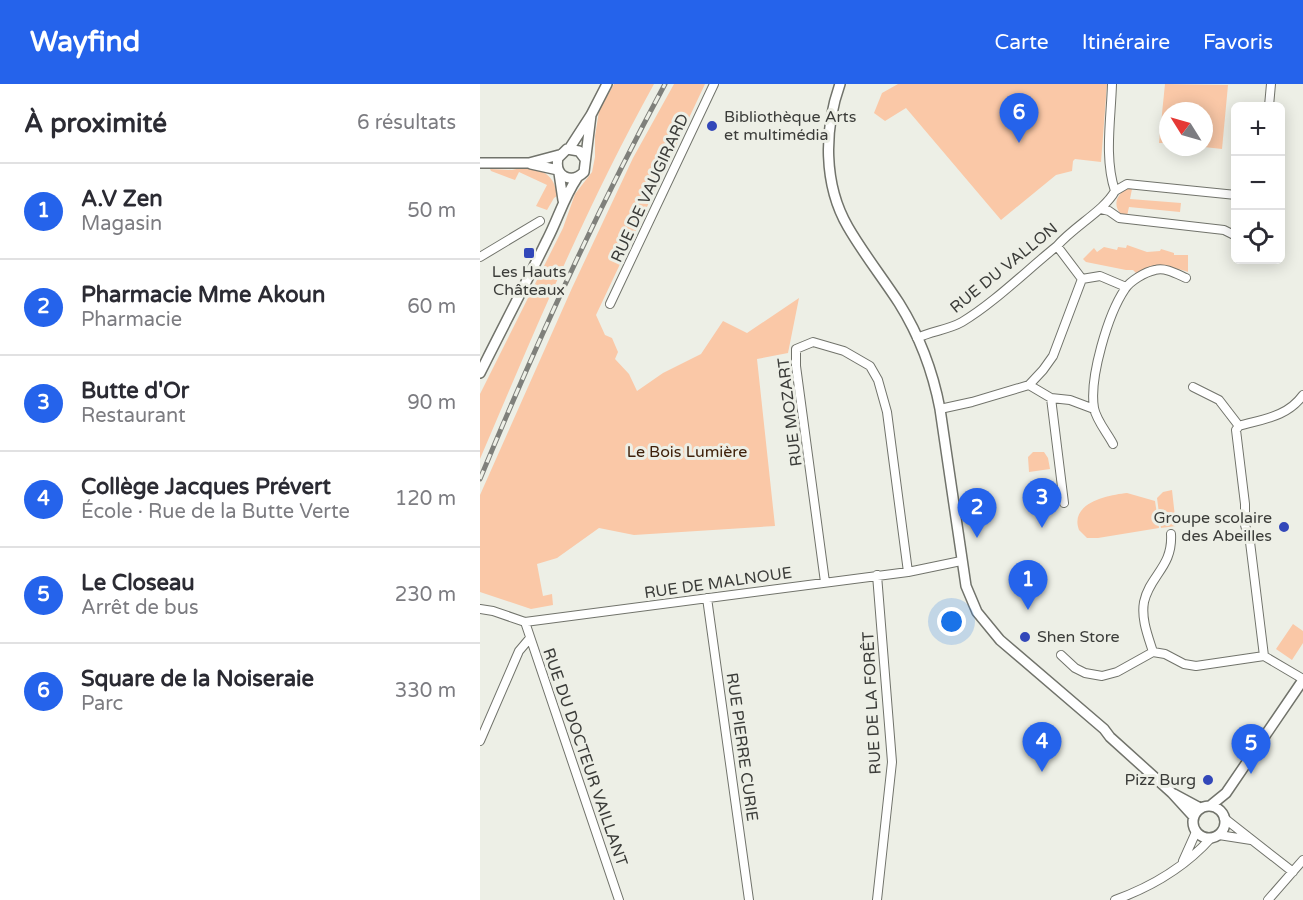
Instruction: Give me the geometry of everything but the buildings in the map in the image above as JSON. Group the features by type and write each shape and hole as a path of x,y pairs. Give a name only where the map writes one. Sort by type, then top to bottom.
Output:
{"street":[{"path":"480,163 529,163 559,155 569,149 591,115 607,84"},
{"name":"RUE DE VAUGIRARD","path":"610,304 714,84"},
{"path":"840,84 831,116 828,138 830,175 835,197 847,226 899,303 918,338 937,393 961,561 966,586 977,612 1000,640 1031,667 1036,675 1196,812"},
{"path":"1112,84 1109,159 1111,180 1115,191 1127,184 1231,194"},
{"path":"1269,102 1271,84"},
{"path":"480,373 552,230 563,200 577,177 585,170 591,115"},
{"path":"569,149 579,151 585,159"},
{"path":"559,155 557,161 563,200"},
{"path":"529,163 559,171 567,178 577,177"},
{"name":"RUE DU VALLON","path":"918,338 929,332 959,324 975,313 1057,246 1065,236 1101,209 1115,191"},
{"path":"1101,209 1109,211 1119,219 1224,230 1231,234"},
{"path":"480,257 540,221"},
{"path":"1057,246 1082,279"},
{"path":"1113,444 1094,409 1095,379 1099,350 1126,288 1141,276 1157,269 1186,278"},
{"path":"1082,279 1100,276 1126,288"},
{"path":"940,409 1029,385 1053,356 1082,279"},
{"name":"RUE MOZART","path":"825,582 796,366 796,349 813,342 857,357 870,366 878,380 887,412 908,572"},
{"path":"1029,385 1051,398 1070,400 1094,409"},
{"path":"1193,387 1219,400 1239,426"},
{"path":"1264,656 1251,542 1244,519 1245,504 1236,430 1239,426 1275,416 1290,408 1303,395"},
{"path":"1051,398 1064,504"},
{"path":"1153,652 1143,613 1145,600 1168,560 1172,547 1171,534"},
{"name":"RUE DE MALNOUE","path":"480,609 525,622 908,572 961,561"},
{"name":"RUE DE LA FORÊT","path":"877,575 892,762 877,900"},
{"name":"RUE PIERRE CURIE","path":"707,598 749,900"},
{"name":"RUE DU DOCTEUR VAILLANT","path":"525,622 619,900"},
{"path":"480,741 519,651 530,638"},
{"path":"1061,655 1075,668 1085,673 1102,676 1117,672 1153,652 1165,654 1184,664 1196,666 1264,656 1303,679 1226,793 1210,806 1196,812"},
{"path":"1115,900 1165,877 1215,837 1224,828 1226,793"},
{"path":"1210,806 1217,808 1252,840 1293,872"},
{"path":"1196,812 1193,827 1202,837 1252,840"},
{"path":"1182,863 1196,832"},
{"path":"1268,900 1303,860"}],"green space":[{"path":"614,84 654,84 584,222 480,459 480,394 563,228 575,194 592,172 599,111"},
{"name":"Le Bois Lumière","path":"674,84 705,84 596,315 605,335 612,338 618,352 615,359 629,374 637,391 663,373 701,354 723,321 747,333 799,298 788,353 757,359 775,526 634,535 599,528 557,558 537,564 543,596 552,594 553,605 531,609 480,592 480,495 572,288 633,158"},
{"path":"898,84 1107,84 1101,162 1075,159 1072,171 1056,175 1001,220 906,108 885,121 874,113 882,93"},
{"path":"1165,84 1228,85 1222,149 1213,148 1213,102 1163,102"},
{"path":"490,169 535,169 550,177 556,188 557,196 547,210 536,206 547,185 519,172 515,180"},
{"path":"1126,189 1132,189 1130,199 1181,203 1180,212 1129,207 1127,216 1121,214 1117,208 1117,201"},
{"path":"1127,245 1147,252 1161,249 1174,253 1174,255 1188,255 1188,272 1162,267 1137,274 1133,270 1086,262 1083,259 1094,248 1097,252 1104,247 1117,250 1118,247 1126,248"},
{"path":"1033,452 1044,452 1050,469 1029,472 1028,457"},
{"path":"1172,490 1176,526 1161,528 1157,498 1163,492"},
{"path":"1127,493 1155,501 1159,528 1098,538 1087,538 1079,530 1077,521 1085,507 1101,498"},
{"path":"1293,624 1303,631 1303,643 1292,660 1276,649"}],"railway":[{"path":"480,479 568,279 665,84"}],"place":[{"name":"Bibliothèque Arts et multimédia","path":"712,126"},
{"name":"Square de la Noiseraie","path":"1019,143"},
{"name":"Les Hauts Châteaux","path":"529,253"},
{"name":"Groupe scolaire des Abeilles","path":"1284,527"},
{"name":"Butte d'Or","path":"1042,528"},
{"name":"Pharmacie Mme Akoun","path":"977,538"},
{"name":"A.V Zen","path":"1028,610"},
{"name":"Shen Store","path":"1025,637"},
{"name":"Collège Jacques Prévert","path":"1042,772"},
{"name":"Le Closeau","path":"1251,774"},
{"name":"Pizz Burg","path":"1208,780"}]}
